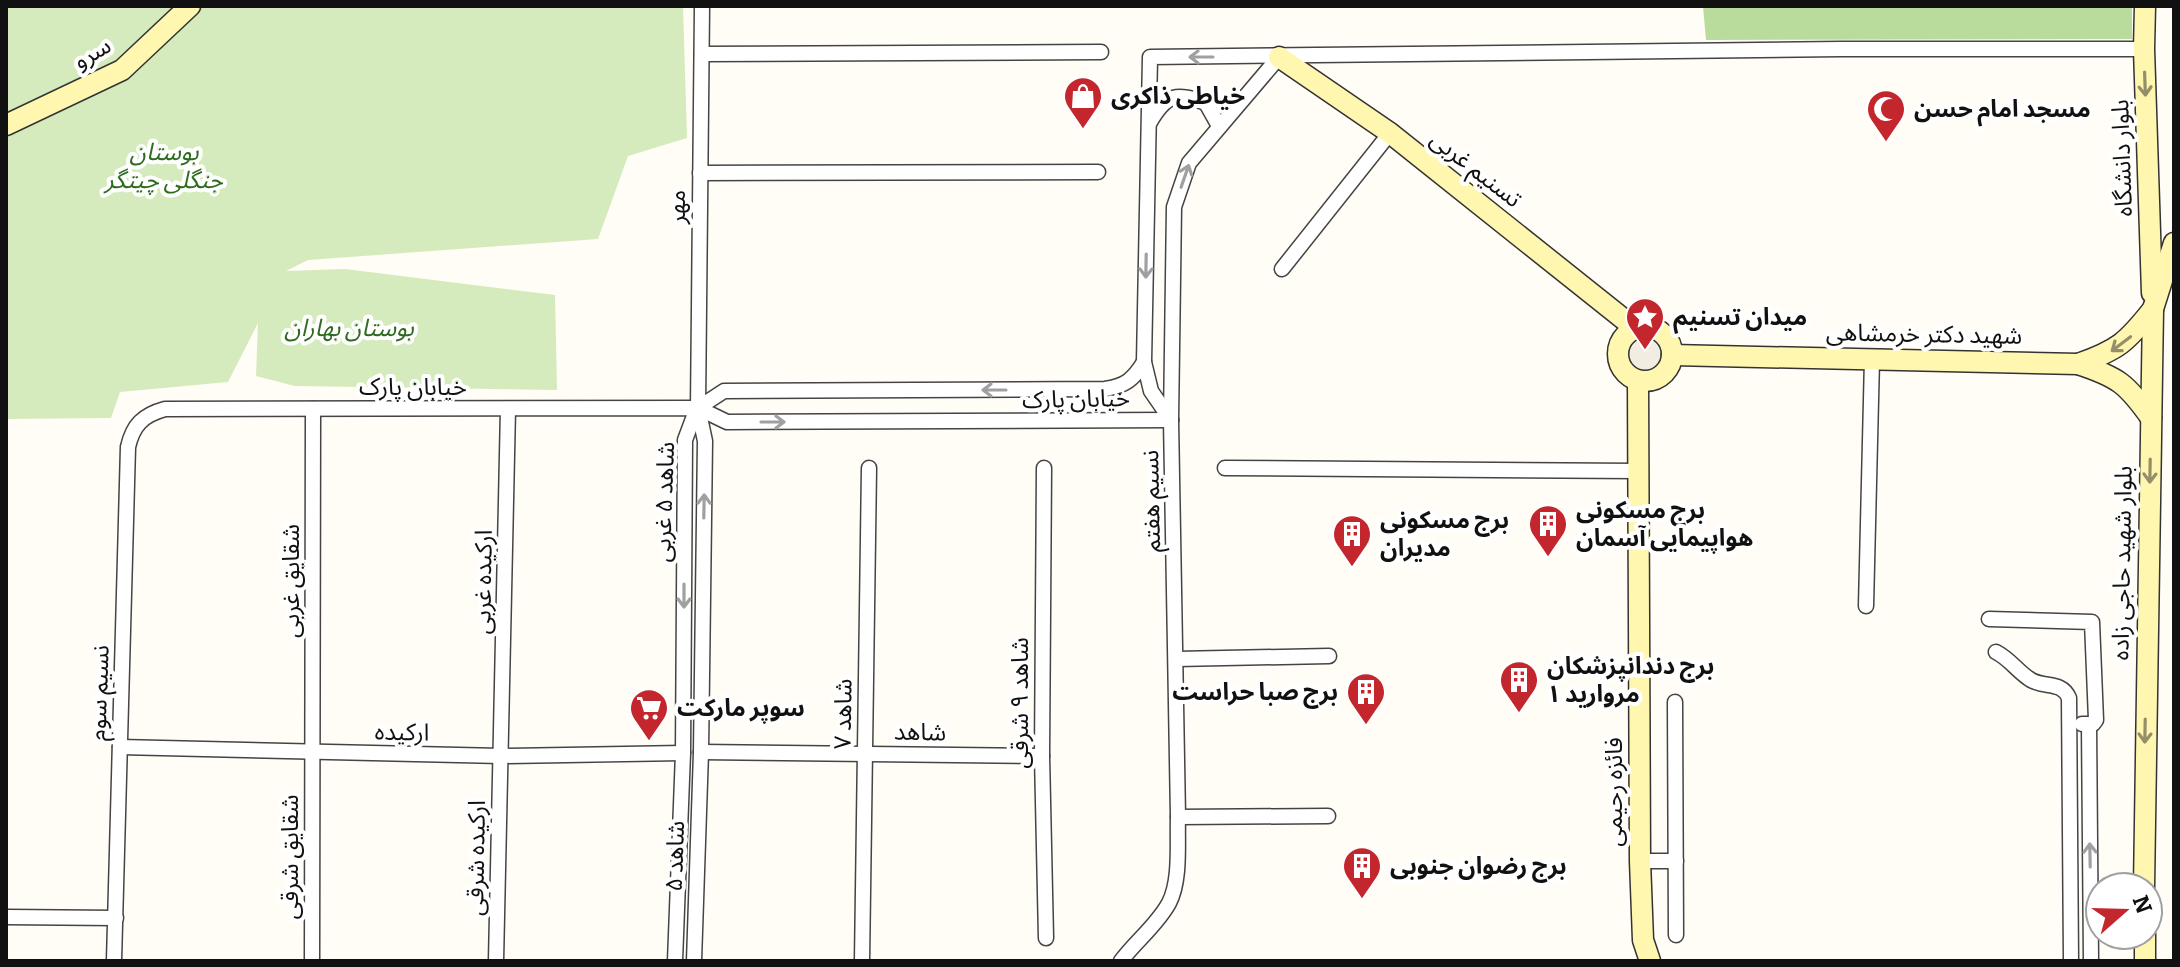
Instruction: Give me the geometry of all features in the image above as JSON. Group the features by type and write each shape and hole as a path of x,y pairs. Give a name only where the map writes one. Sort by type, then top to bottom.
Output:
{"street":[{"name":"سرو","path":"6,125 122,70 190,6"},
{"name":"مهر","path":"698,408 702,6"},
{"name":"بلوار دانشگاه","path":"2145,6 2153,309"},
{"path":"1171,420 1151,391 1144,362 1150,57 1841,49 2144,49"},
{"path":"702,54 1101,52"},
{"name":"نسیم هفتم","path":"1121,961 1170,901 1175,882 1178,817 1171,420 1174,207 1189,163 1279,57"},
{"name":"تسنیم غربی","path":"1279,57 1390,133 1636,329"},
{"path":"1150,122 1161,103 1183,96 1206,103 1219,126"},
{"path":"1282,269 1390,133"},
{"path":"700,173 1098,172"},
{"name":"بلوار شهید حاجی زاده","path":"2144,871 2153,309 2174,243"},
{"name":"شهید دکتر خرمشاهی","path":"2078,364 2117,349 2153,309"},
{"path":"1654,328 1667,339 1672,355 1667,371 1661,376 1654,380 1638,381 1624,372 1618,356 1623,339 1636,329 1654,328"},
{"name":"شهید دکتر خرمشاهی","path":"1672,355 2078,364 2105,372 2121,382 2135,395 2151,418"},
{"path":"1866,606 1872,359"},
{"name":"خیابان پارک","path":"698,408 724,391 1105,389 1122,386 1135,377 1144,362"},
{"name":"فائزه رحیمی","path":"1638,381 1640,861 1643,940 1650,961"},
{"name":"خیابان پارک","path":"135,427 142,418 165,409 698,408 727,422 1171,420"},
{"name":"شاهد ۵ غربی","path":"698,408 705,441 701,752"},
{"name":"شاهد ۵ غربی","path":"683,753 685,440 698,408"},
{"name":"شقایق غربی","path":"313,409 313,753"},
{"name":"ارکیده غربی","path":"501,756 508,409"},
{"name":"نسیم سوم","path":"114,961 128,447 135,427"},
{"name":"شاهد ۷","path":"862,961 869,468"},
{"name":"شاهد ۹ شرقی","path":"1044,468 1042,756 1046,938"},
{"path":"1225,468 1639,471"},
{"path":"1989,619 2092,622 2096,720 2093,724 2069,724"},
{"path":"1996,652 2008,658 2030,680 2066,690 2069,698 2071,961"},
{"path":"1176,659 1329,656"},
{"path":"1675,702 1676,935"},
{"path":"2089,724 2091,961"},
{"name":"ارکیده","path":"120,747 501,756 683,753"},
{"name":"شاهد","path":"701,752 1042,756"},
{"name":"شاهد ۵","path":"694,961 701,752"},
{"name":"شقایق شرقی","path":"312,961 313,753"},
{"name":"شاهد ۵","path":"675,961 683,753"},
{"name":"ارکیده شرقی","path":"496,961 501,756"},
{"path":"1178,817 1328,816"},
{"path":"1640,861 1676,861"},
{"path":"6,917 116,918"}],"green space":[{"name":"بوستان جنگلی چیتگر","path":"6,6 683,6 687,138 628,156 598,239 308,260 286,271 345,269 555,295 557,390 295,386 256,376 258,323 228,382 120,392 111,418 6,419"},
{"path":"1703,6 2132,6 2132,39 1706,40"}],"shaded area":[{"name":"میدان تسنیم","path":"1645,328 1664,336 1672,355 1664,374 1645,382 1626,374 1618,355 1626,336"}],"place":[{"name":"خیاطی ذاکری","path":"1083,130"},
{"name":"مسجد امام حسن","path":"1886,143"},
{"name":"میدان تسنیم","path":"1645,351"},
{"name":"برج مسکونی هواپیمایی آسمان","path":"1548,558"},
{"name":"برج مسکونی مدیران","path":"1352,568"},
{"name":"برج دندانپزشکان مروارید ۱","path":"1519,714"},
{"name":"برج صبا حراست","path":"1366,726"},
{"name":"سوپر مارکت","path":"649,742"},
{"name":"برج رضوان جنوبی","path":"1362,900"}],"park label":[{"name":"بوستان بهاران","path":"349,328"}]}
